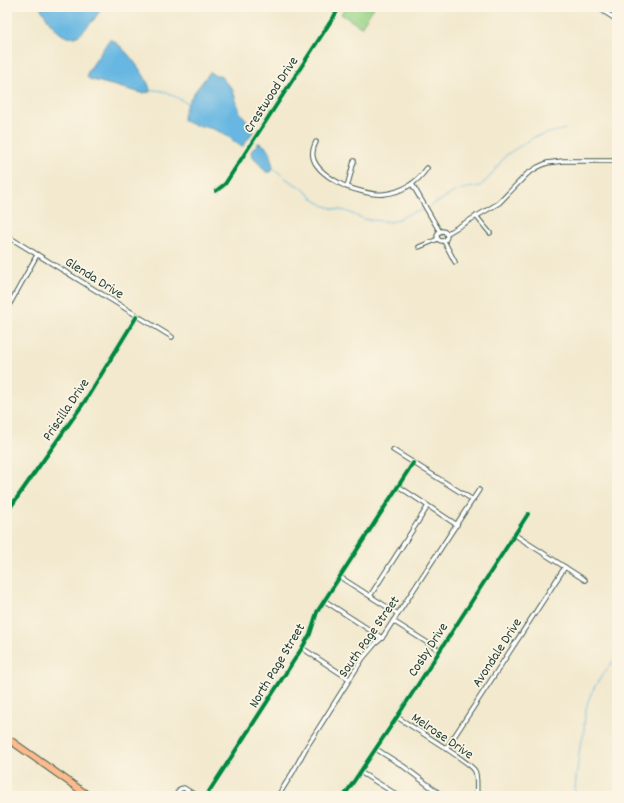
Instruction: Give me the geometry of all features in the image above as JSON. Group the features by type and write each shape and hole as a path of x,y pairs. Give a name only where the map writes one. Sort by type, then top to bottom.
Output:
{"highway":[{"path":"7,738 89,796"}],"street":[{"name":"Crestwood Drive","path":"216,191 225,184 340,7"},
{"path":"597,7 617,20"},
{"path":"316,142 313,158 318,167 339,184 347,187 382,195 394,192 412,184 421,178 427,168"},
{"path":"347,187 354,161"},
{"path":"444,240 447,237 446,234 499,203 527,174 547,163 563,161 617,161"},
{"path":"412,184 440,232 443,231 446,234"},
{"path":"476,216 490,233"},
{"path":"438,239 437,236 440,232"},
{"name":"Glenda Drive","path":"7,236 172,337"},
{"path":"419,247 438,239 440,241 444,240"},
{"path":"444,240 455,262"},
{"path":"7,309 37,255"},
{"name":"Priscilla Drive","path":"7,512 85,401 138,316"},
{"path":"394,450 473,500"},
{"name":"North Page Street","path":"206,796 302,648 310,634 318,612 413,462"},
{"path":"398,486 457,525"},
{"name":"South Page Street","path":"278,796 363,658 382,638 479,490"},
{"path":"370,596 428,506"},
{"name":"Cosby Drive","path":"344,796 397,717 528,514"},
{"path":"515,535 585,580"},
{"name":"Avondale Drive","path":"446,749 564,567"},
{"path":"340,577 398,614"},
{"path":"325,601 382,638"},
{"path":"393,621 439,650"},
{"path":"302,648 350,679"},
{"name":"Melrose Drive","path":"397,717 475,770 476,796"},
{"path":"376,749 403,766 440,794 440,796"},
{"path":"360,772 399,796"},
{"path":"175,796 180,789 184,788 197,796"}],"green space":[{"path":"346,7 374,7 361,27 341,14"}],"water":[{"path":"40,7 102,7 94,19 82,32 74,37 69,37 59,32 54,27"},
{"path":"109,40 113,40 131,58 146,80 150,92 142,93 89,79 87,77 88,72"},
{"path":"210,72 214,75 220,75 232,88 240,112 253,129 253,132 242,147 217,131 190,124 183,120 189,101"},
{"path":"258,143 262,144 269,150 273,168 271,172 266,172 252,155 251,152"}],"waterway":[{"path":"151,90 166,92 188,104"},
{"path":"429,207 456,191 480,186 488,179 506,155 534,137 565,129"},
{"path":"273,168 323,205 346,211 363,219 392,222 411,213 424,210"},
{"path":"574,796 580,746 583,737 588,701 598,681 617,656"}],"cycle path":[{"path":"216,191 225,184 340,7"},
{"path":"7,512 85,401 137,316"},
{"path":"206,796 302,648 310,634 317,612 413,463"},
{"path":"344,796 397,717 528,514"}]}
